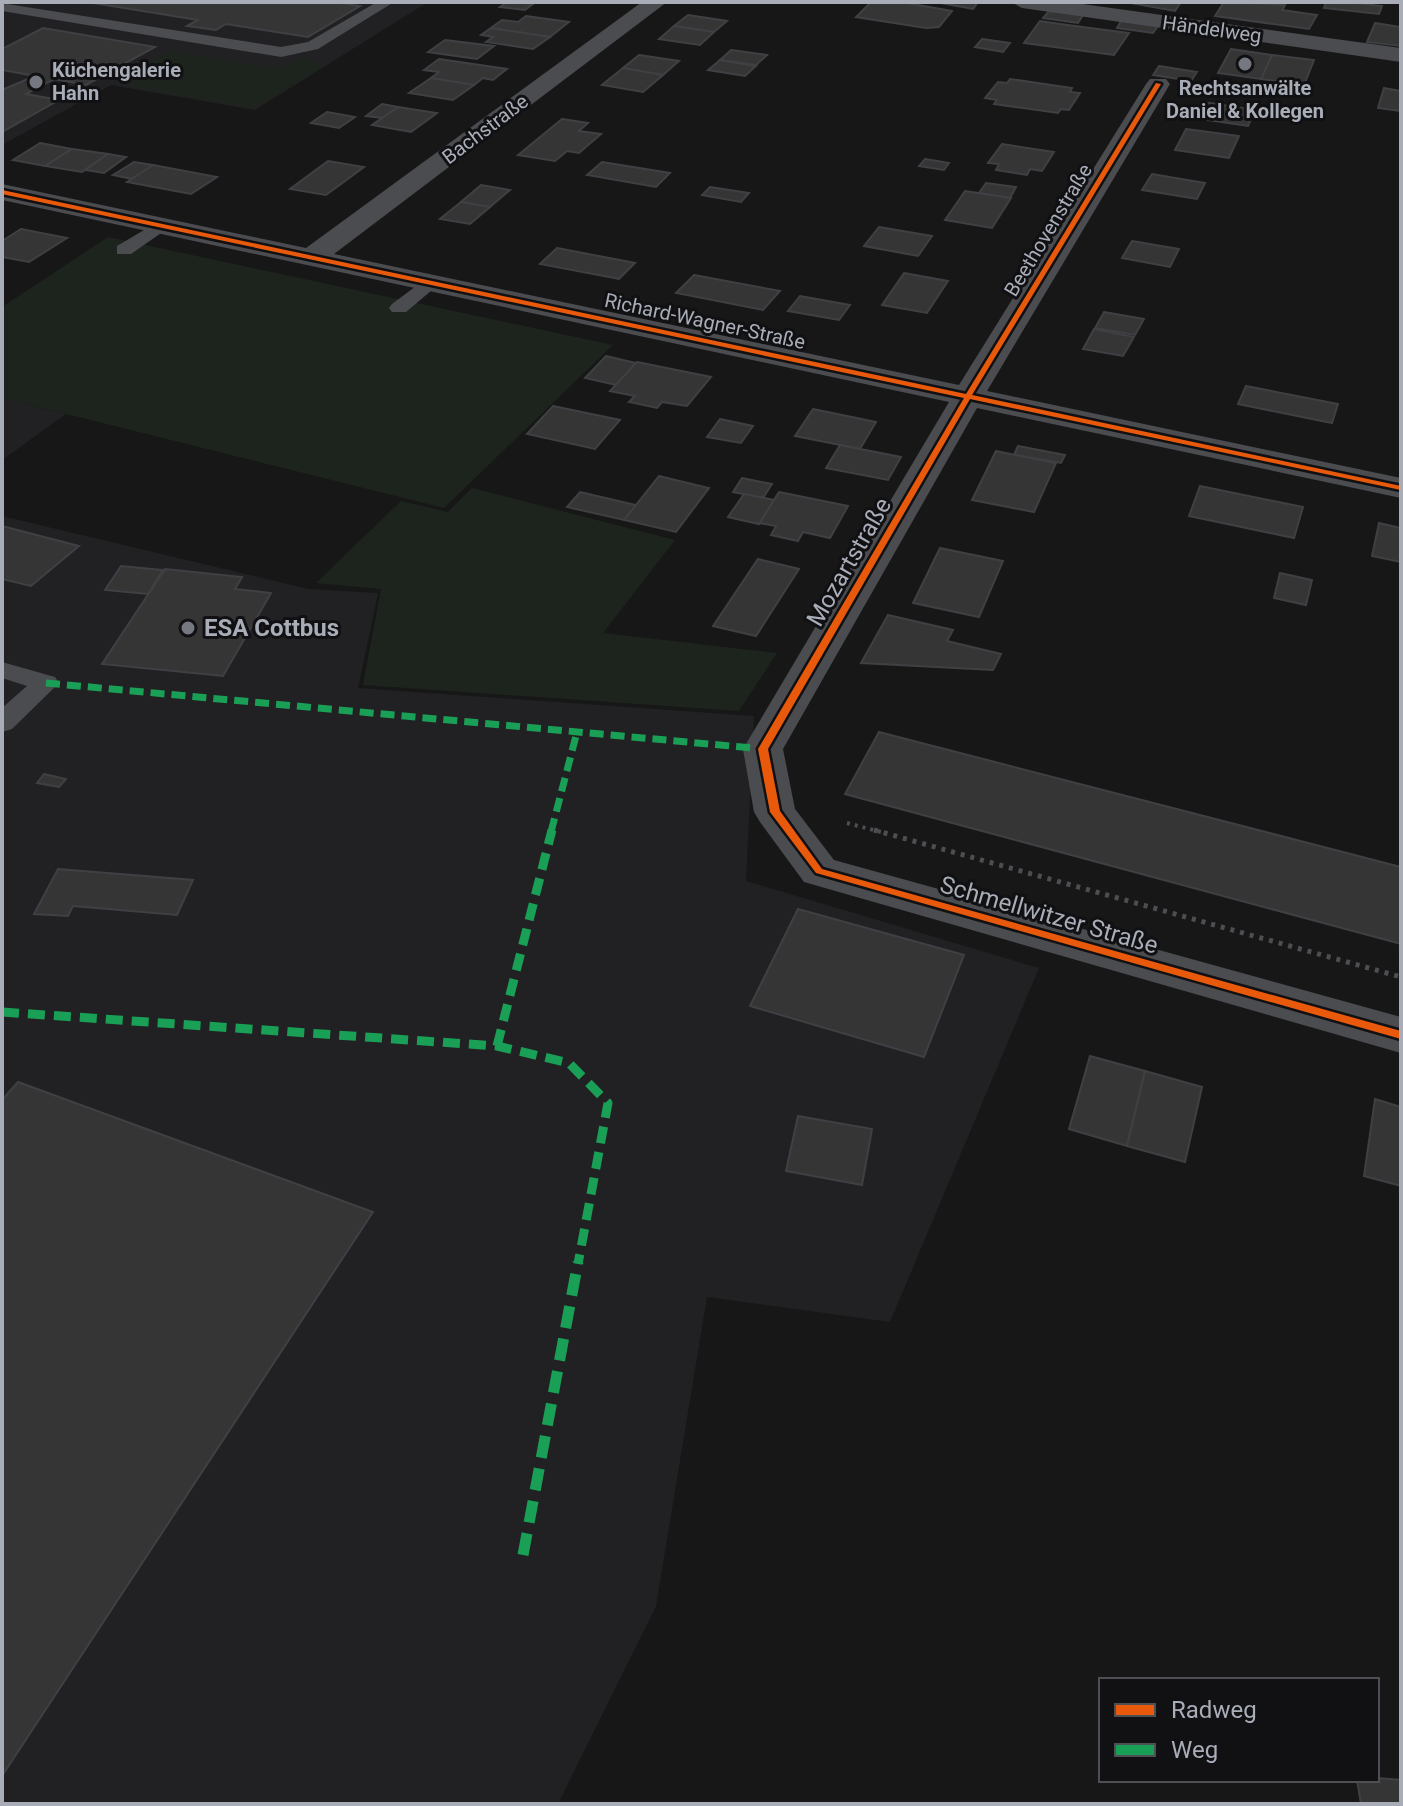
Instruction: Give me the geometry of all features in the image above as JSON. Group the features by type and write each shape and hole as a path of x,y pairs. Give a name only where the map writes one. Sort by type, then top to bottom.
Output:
{"street":[{"name":"Bachstraße","path":"313,256 656,2"},
{"name":"Händelweg","path":"1022,2 1401,55"},
{"name":"Beethovenstraße","path":"969,395 1158,84"},
{"name":"Richard-Wagner-Straße","path":"2,192 1401,488"},
{"name":"Mozartstraße","path":"763,749 969,395"},
{"name":"Schmellwitzer Straße","path":"763,749 775,812 819,871 1401,1035"}],"lane":[{"path":"7,7 281,52 313,46 387,2"},
{"path":"124,250 161,225"},
{"path":"399,308 431,281"},
{"path":"2,670 46,683 2,723"}],"path":[{"path":"775,802 1401,977"}],"shaded area":[{"path":"2,2 428,2 255,110 111,85 2,145"},
{"path":"170,51 280,69 302,57 322,67 255,109 113,83"},
{"path":"108,237 613,345 444,508 2,398 2,307"},
{"path":"2,398 66,414 2,460"},
{"path":"472,488 675,540 603,633 777,653 739,711 363,685 381,589 316,583 401,501 448,512"},
{"path":"2,516 308,589 378,593 358,688 754,716 746,881 1039,968 890,1322 707,1297 656,1606 558,1804 2,1804"}],"building":[{"path":"87,2 334,2 360,6 308,37 226,24 216,30 187,26 198,20"},
{"path":"507,2 533,4 525,10 500,7"},
{"path":"871,2 901,2 952,11 939,27 926,28 856,17"},
{"path":"935,2 978,2 973,9"},
{"path":"1125,2 1181,2 1175,11"},
{"path":"1224,2 1285,5 1282,10 1317,15 1309,29 1215,16"},
{"path":"1326,2 1382,6 1379,14 1324,8"},
{"path":"1049,11 1083,15 1078,23 1043,18"},
{"path":"688,15 727,21 714,32 674,26"},
{"path":"526,16 569,22 550,37 491,28 502,20 518,22"},
{"path":"1040,21 1129,33 1114,55 1024,43"},
{"path":"1121,21 1158,26 1153,33 1117,28"},
{"path":"1375,23 1401,27 1401,46 1367,42"},
{"path":"674,26 714,32 700,45 659,39"},
{"name":"Küchengalerie Hahn","path":"43,28 155,47 86,85 54,79 26,94 59,100 2,132 2,90 35,76 2,70 2,49"},
{"path":"491,28 550,37 533,49 486,42 493,37 481,35"},
{"path":"982,39 1010,43 1003,52 975,47"},
{"path":"445,40 494,46 477,59 428,52"},
{"name":"Rechtsanwälte Daniel & Kollegen","path":"1231,49 1272,55 1261,79 1218,73"},
{"path":"731,50 767,55 756,65 720,60"},
{"path":"639,55 679,61 663,75 623,68"},
{"path":"1272,55 1314,60 1304,85 1261,79"},
{"path":"439,59 507,69 493,80 483,78 474,85 431,78 439,72 424,70"},
{"path":"720,60 756,66 745,76 708,70"},
{"path":"1159,66 1197,72 1191,81 1153,75"},
{"path":"623,68 663,75 643,92 602,85"},
{"path":"431,78 474,85 453,100 409,93"},
{"path":"1010,79 1072,88 1070,92 1080,93 1069,110 1061,109 1058,113 994,104 997,100 985,98 998,82 1007,83"},
{"path":"1384,88 1401,91 1401,111 1378,108"},
{"path":"1203,102 1255,110 1248,126 1194,118"},
{"path":"382,104 398,107 382,118 366,116"},
{"path":"398,107 437,113 411,132 372,125"},
{"path":"327,112 355,117 339,128 311,123"},
{"path":"562,119 588,123 579,131 601,134 579,153 567,151 555,161 518,155"},
{"path":"1186,129 1239,136 1229,158 1175,150"},
{"path":"40,143 72,149 45,166 13,160"},
{"path":"1002,144 1054,152 1042,171 1030,169 1027,175 996,170 999,164 988,163"},
{"path":"72,149 108,154 82,172 45,166"},
{"path":"108,154 126,157 104,173 85,170"},
{"path":"925,159 949,163 944,170 919,166"},
{"path":"328,161 364,167 326,195 290,189"},
{"path":"134,162 153,165 132,179 113,175"},
{"path":"602,162 670,173 656,187 587,175"},
{"path":"153,165 217,177 191,194 127,182"},
{"path":"1152,174 1205,183 1197,199 1142,190"},
{"path":"986,183 1016,187 1010,198 979,193"},
{"path":"481,185 510,190 490,207 461,202"},
{"path":"710,187 749,193 741,202 702,195"},
{"path":"965,191 1011,198 992,228 945,220"},
{"path":"461,202 490,207 470,224 440,219"},
{"path":"879,227 932,236 918,256 864,246"},
{"path":"21,229 67,238 29,262 2,257 2,241"},
{"path":"1132,241 1179,249 1170,267 1122,258"},
{"path":"557,248 635,263 619,279 540,264"},
{"path":"904,273 948,281 927,313 882,305"},
{"path":"694,275 780,291 763,310 676,293"},
{"path":"800,296 850,305 839,320 788,311"},
{"path":"1104,312 1144,319 1135,335 1095,328"},
{"path":"1094,329 1134,337 1123,356 1083,349"},
{"path":"606,356 636,363 616,385 585,378"},
{"path":"637,362 711,377 687,406 662,402 657,408 629,402 635,396 610,391"},
{"path":"1246,386 1338,404 1332,423 1238,404"},
{"path":"553,406 620,420 595,449 527,434"},
{"path":"813,409 876,422 860,449 795,436"},
{"path":"720,419 753,426 741,443 707,437"},
{"path":"840,445 901,457 888,480 826,468"},
{"path":"1018,446 1065,455 1061,463 1014,455"},
{"path":"996,451 1056,463 1034,512 972,500"},
{"path":"659,476 709,488 676,532 624,520"},
{"path":"742,478 772,484 763,498 733,492"},
{"path":"1200,486 1303,507 1294,538 1189,516"},
{"path":"580,492 636,505 624,520 567,507"},
{"path":"779,492 848,506 830,538 803,532 798,541 771,535 776,526 759,523"},
{"path":"744,494 774,500 759,524 728,517"},
{"path":"1379,523 1401,528 1401,562 1372,556"},
{"path":"2,526 79,546 31,586 2,579"},
{"path":"940,548 1003,561 979,617 913,603"},
{"path":"758,559 799,569 756,636 713,626"},
{"path":"121,566 163,570 148,594 105,590"},
{"name":"ESA Cottbus","path":"165,569 242,577 235,589 271,593 223,676 102,664"},
{"path":"1280,573 1312,580 1306,605 1274,598"},
{"path":"888,615 953,630 947,641 1001,654 993,670 861,663"},
{"path":"879,732 1401,867 1401,944 845,794"},
{"path":"44,774 66,779 59,787 37,783"},
{"path":"58,869 193,880 177,915 73,906 68,916 34,914"},
{"path":"798,909 964,955 924,1057 750,1006"},
{"path":"1090,1056 1145,1071 1127,1146 1069,1129"},
{"path":"1145,1071 1202,1087 1185,1162 1127,1146"},
{"path":"18,1082 373,1212 2,1776 2,1100"},
{"path":"1375,1099 1401,1107 1401,1186 1364,1176"},
{"path":"798,1116 872,1129 862,1185 786,1171"},
{"path":"1379,1778 1401,1780 1401,1804 1361,1804 1357,1782 1379,1782"}],"marked path":[{"path":"46,683 763,749"},
{"path":"497,1046 577,732"},
{"path":"2,1012 497,1046 569,1063 608,1103 523,1555"}],"cycle path":[{"path":"1158,84 969,395 763,749 775,812 819,871 1401,1035"},
{"path":"2,192 1401,488"}],"place":[{"name":"Rechtsanwälte Daniel & Kollegen","path":"1245,64"},
{"name":"Küchengalerie Hahn","path":"36,82"},
{"name":"ESA Cottbus","path":"188,628"}]}
